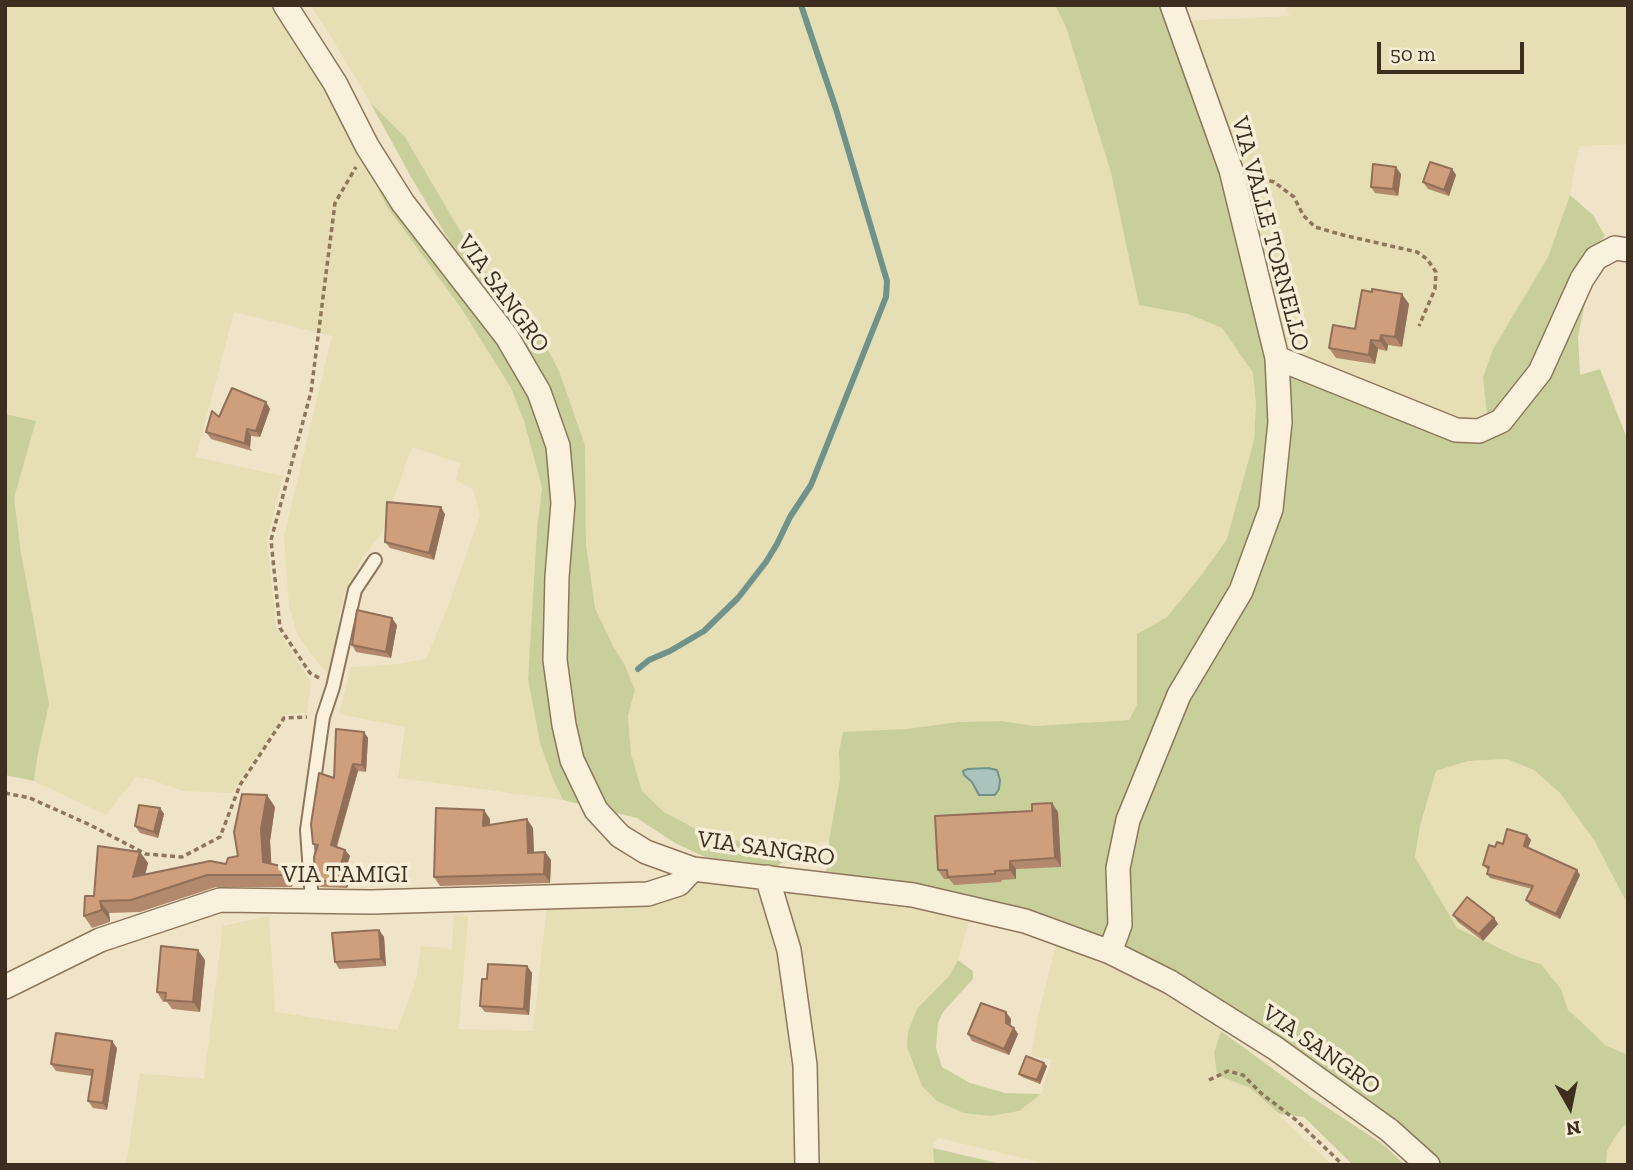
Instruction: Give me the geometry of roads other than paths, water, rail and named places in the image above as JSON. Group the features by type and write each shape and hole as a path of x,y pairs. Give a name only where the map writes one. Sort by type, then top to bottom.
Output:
{"street":[{"name":"VIA SANGRO","path":"285,5 334,83 367,146 403,203 507,337 539,392 558,446 563,503 557,577 555,660 564,725 572,760 596,810 620,836 646,852 693,869 913,895 1025,921 1110,952 1170,982 1275,1048 1389,1130 1428,1165"},
{"name":"VIA VALLE TORNELLO","path":"1110,952 1120,925 1118,868 1128,820 1179,695 1241,591 1271,509 1280,422 1277,358 1233,180 1172,5"},
{"path":"1277,358 1456,430 1479,431 1501,421 1540,372 1582,279 1596,258 1615,248 1628,250"},
{"name":"VIA TAMIGI","path":"5,987 100,940 220,900 371,902 648,894 678,884 693,869"},
{"path":"767,877 789,950 806,1065 807,1165"}],"lane":[{"path":"312,902 307,830 323,717 333,687 355,590 375,560"}],"water":[{"path":"988,768 997,770 999,789 995,795 979,795 963,771"}],"waterway":[{"path":"638,669 649,660 704,631 738,598 766,562 811,485 886,297 887,281 836,109 801,5"}]}
